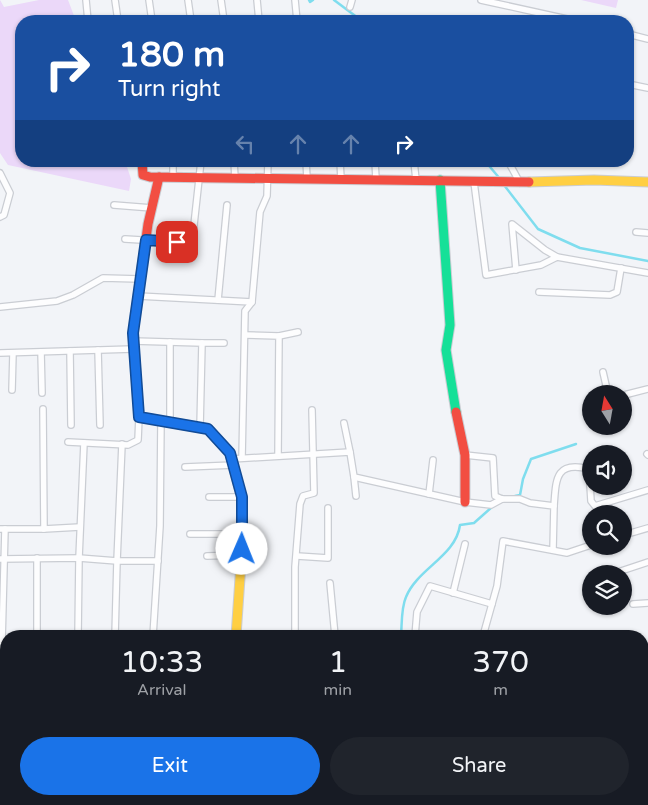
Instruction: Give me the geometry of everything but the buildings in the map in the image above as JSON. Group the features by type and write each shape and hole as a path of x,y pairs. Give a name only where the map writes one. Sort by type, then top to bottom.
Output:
{"street":[{"path":"86,0 87,15"},
{"path":"115,0 117,15"},
{"path":"148,0 151,15"},
{"path":"188,0 190,15"},
{"path":"221,0 223,15"},
{"path":"257,0 258,15"},
{"path":"295,0 296,15"},
{"path":"350,7 352,0"},
{"path":"481,0 549,15"},
{"path":"634,36 648,39"},
{"path":"634,85 648,88"},
{"path":"142,167 143,175 201,179 307,178 510,183 594,180 648,182"},
{"path":"173,167 173,177"},
{"path":"125,239 192,243 201,167"},
{"path":"234,167 235,178"},
{"path":"242,458 245,311 252,302 260,212 267,196 268,167"},
{"path":"306,167 307,178"},
{"path":"340,167 340,179"},
{"path":"375,167 376,179"},
{"path":"415,167 416,180"},
{"path":"511,167 520,183"},
{"path":"0,173 10,193 4,215 0,217"},
{"path":"68,442 128,445 138,440 139,417 133,345 146,240 159,177"},
{"path":"440,180 450,325 446,350 452,392 465,455 465,502"},
{"path":"474,182 486,275 541,265 557,257"},
{"path":"114,205 152,208"},
{"path":"218,300 227,205"},
{"path":"516,270 512,224 557,257 648,273"},
{"path":"636,232 648,233"},
{"path":"539,292 610,295 617,292 621,268"},
{"path":"0,307 58,301 103,278 140,279"},
{"path":"138,296 252,302"},
{"path":"245,335 279,336 298,332"},
{"path":"278,456 279,336"},
{"path":"153,630 170,342"},
{"path":"0,353 98,350 170,342 224,343"},
{"path":"200,428 202,343"},
{"path":"98,350 100,424"},
{"path":"70,351 71,425"},
{"path":"41,352 42,393"},
{"path":"12,390 13,353"},
{"path":"603,372 606,385"},
{"path":"632,393 648,389"},
{"path":"43,409 44,529"},
{"path":"296,630 300,504 303,496 314,493 312,410"},
{"path":"139,417 208,429 230,453 242,497 242,534 236,630"},
{"path":"344,423 356,496"},
{"path":"78,630 84,443"},
{"path":"115,630 122,444"},
{"path":"185,467 233,462 242,458 350,452"},
{"path":"465,455 493,458 493,487 495,496 502,499 520,499 530,503 554,506"},
{"path":"429,494 433,460"},
{"path":"553,550 554,506 557,475 560,470 566,468 589,469 591,501 595,506 648,490"},
{"path":"354,477 465,502 491,505 502,499"},
{"path":"208,497 242,497"},
{"path":"297,556 328,558 328,508"},
{"path":"3,630 2,529 80,527"},
{"path":"632,533 648,528"},
{"path":"190,534 242,534"},
{"path":"485,630 492,604 503,541 567,553 582,548"},
{"path":"453,593 465,544"},
{"path":"207,556 241,555"},
{"path":"37,558 37,630"},
{"path":"2,559 79,558 117,561 158,561"},
{"path":"632,567 648,562"},
{"path":"330,583 334,630"},
{"path":"416,630 417,612 430,586 492,604"},
{"path":"633,604 648,603"}],"shaded area":[{"path":"0,0 4,7 39,0 68,0 74,15 15,15 15,167 8,165 0,153"},
{"path":"581,0 618,0 616,8"},
{"path":"17,167 127,167 131,179 129,191"}],"waterway":[{"path":"309,0 310,2 313,0"},
{"path":"334,0 354,15"},
{"path":"490,167 501,180"},
{"path":"504,185 538,229 580,248 648,261"},
{"path":"515,496 520,495 523,479 531,459 576,444"},
{"path":"401,630 403,606 411,587 444,554 457,536 460,525 474,523 492,507"}],"traffic: fast":[{"path":"440,180 450,325 446,350 456,412"}],"traffic: slow":[{"path":"529,182 594,180 648,182"},
{"path":"236,630 242,549 242,499"}],"traffic: jam":[{"path":"142,167 143,175 150,177 529,182"},
{"path":"159,177 148,224 133,333 139,417 208,429 230,453 242,499"},
{"path":"456,412 465,455 465,502"}],"route":[{"path":"177,242 146,240 133,333 139,417 208,429 230,453 242,497 242,549"}]}
